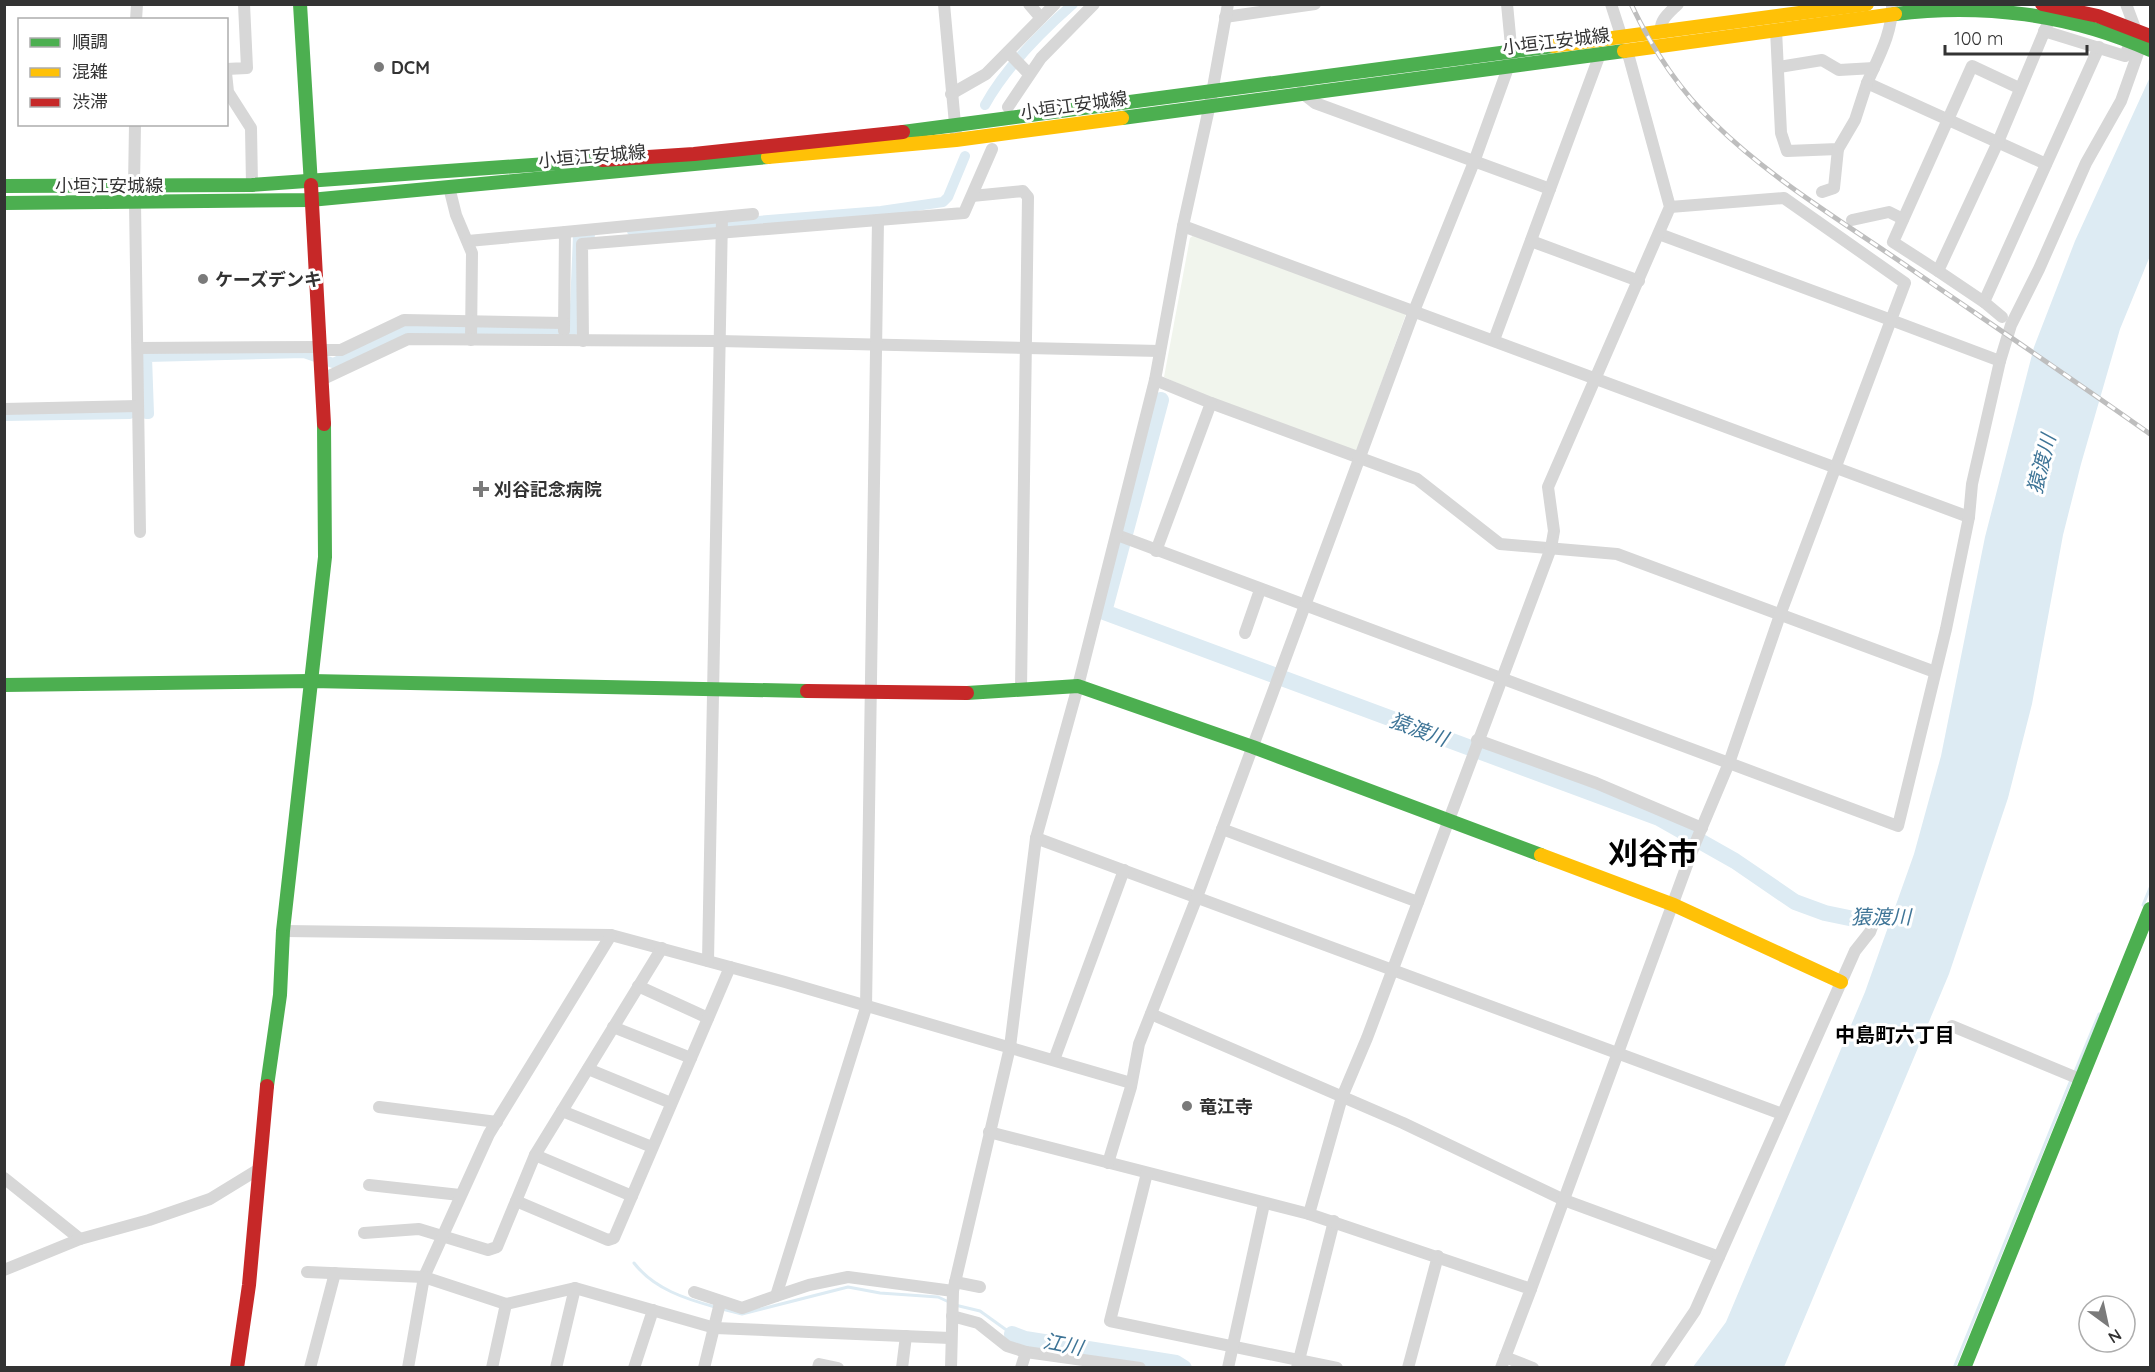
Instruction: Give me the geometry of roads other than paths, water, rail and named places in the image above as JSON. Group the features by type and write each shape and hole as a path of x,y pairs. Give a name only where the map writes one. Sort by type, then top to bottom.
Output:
{"main road":[{"path":"237,1368 249,1285 267,1086 279,995 283,931 325,557 323,379 310,200 300,4"},
{"name":"小垣江安城線","path":"1212,99 1301,92 1510,59 1600,54 1627,42 1660,33 1867,4"},
{"path":"2042,4 2088,14 2143,38"},
{"name":"小垣江安城線","path":"4,203 310,200 449,187 956,133 1510,59 1777,17 1892,9 1955,9 2050,18 2104,32 2143,38"},
{"name":"小垣江安城線","path":"4,186 252,185 956,133"},
{"path":"4,685 311,681 947,694 1078,686 1253,747 1674,905 1841,982"},
{"path":"1964,1368 2076,1078 2151,909"}],"street":[{"path":"228,71 247,68 244,4"},
{"path":"944,4 956,133"},
{"path":"1029,4 1041,18"},
{"path":"951,94 986,74 1010,54 1055,4"},
{"path":"1008,107 1025,86 1026,71 1094,4"},
{"path":"951,1368 950,1338 954,1286 1010,1047 1036,838 1121,537 1212,99 1226,11 1316,4"},
{"path":"1108,1163 1131,1083 1139,1044 1197,897 1414,311 1474,162 1510,59 1507,4"},
{"path":"1309,1214 1342,1096 1393,968 1551,548 1554,531 1548,487 1670,207 1627,42 1611,4"},
{"path":"1660,33 1660,26 1665,16 1678,4"},
{"path":"1121,537 1898,825 1935,672 1969,517 1972,484 2000,361 2011,325 2039,269 2086,163 2121,101 2143,38 2126,4"},
{"path":"1822,192 1834,188 1838,149 1855,120 1883,43 1889,36 1892,9"},
{"path":"1777,17 1781,133 1787,151 1838,149"},
{"path":"1938,271 1998,142 2050,18"},
{"path":"2044,32 2125,56 2143,38"},
{"path":"1983,302 2099,47"},
{"path":"1010,54 1026,71"},
{"path":"1494,340 1600,54"},
{"path":"1779,67 1822,60 1839,70 1874,68"},
{"path":"2002,317 1893,242 1972,66 2019,88"},
{"path":"1867,83 2046,164"},
{"path":"228,92 252,128 252,185"},
{"path":"1301,92 1315,103 1550,189"},
{"path":"134,186 135,126"},
{"path":"583,341 582,244 964,213 992,149"},
{"path":"449,187 456,214 472,253 471,339"},
{"path":"972,196 1023,191 1028,197 1021,689"},
{"path":"1533,1368 1503,1362 1694,846 1729,763 1780,615 1905,283 1784,198 1670,207"},
{"path":"135,203 140,532"},
{"path":"1852,220 1889,212 1903,219"},
{"path":"468,242 753,214"},
{"path":"708,961 722,217"},
{"path":"776,1296 866,1008 878,347 878,220"},
{"path":"1184,226 1969,517"},
{"path":"563,340 565,232"},
{"path":"1659,234 2000,361"},
{"path":"1531,241 1639,281"},
{"path":"138,348 340,350 404,320 564,324"},
{"path":"323,379 408,339 719,341 878,347 1027,347 1160,351"},
{"path":"1155,380 1417,479 1500,544 1617,554 1935,672"},
{"path":"1156,551 1211,403"},
{"path":"4,409 138,406"},
{"path":"1245,633 1260,590"},
{"path":"1477,740 1596,783 1702,828"},
{"path":"1222,829 1418,902"},
{"path":"1036,838 1393,968 1782,1114"},
{"path":"1053,1060 1124,870"},
{"path":"1656,1368 1695,1311 1854,951 1870,932 1878,911"},
{"path":"283,931 611,935 1131,1083"},
{"path":"408,1368 424,1277 460,1195 497,1122 611,935"},
{"path":"364,1233 420,1229 443,1234 488,1250 497,1247 535,1155 662,948"},
{"path":"516,1201 608,1240 614,1238 730,967"},
{"path":"638,986 708,1018"},
{"path":"1151,1014 1342,1096 1564,1200 1719,1257"},
{"path":"1952,1026 2076,1078"},
{"path":"613,1028 690,1058"},
{"path":"588,1069 671,1104"},
{"path":"379,1107 497,1122"},
{"path":"562,1111 652,1147"},
{"path":"989,1132 1334,1221 1531,1289"},
{"path":"535,1155 632,1196"},
{"path":"4,1270 80,1239 149,1220 210,1199 260,1169"},
{"path":"1147,1173 1110,1321 1233,1344 1298,1363 1337,1368"},
{"path":"4,1178 80,1239"},
{"path":"369,1185 460,1195"},
{"path":"1228,1368 1264,1204"},
{"path":"1298,1363 1334,1221"},
{"path":"1408,1368 1438,1256"},
{"path":"307,1272 424,1277 506,1304 575,1288 715,1328 950,1338"},
{"path":"310,1368 334,1273"},
{"path":"694,1293 742,1308 809,1285 848,1277 980,1287"},
{"path":"556,1368 575,1288"},
{"path":"704,1368 720,1303"},
{"path":"492,1368 506,1304"},
{"path":"634,1368 653,1310"},
{"path":"952,1316 978,1323 1007,1346 1026,1352 1072,1362 1140,1368"},
{"path":"902,1368 906,1336"},
{"path":"1021,1368 1026,1352"},
{"path":"818,1368 819,1364 838,1368"}],"water":[{"path":"2150,77 2150,256 2120,329 2081,464 2063,535 2032,704 2008,798 1949,974 1784,1367 1693,1367 1726,1322 1865,992 1914,854 1941,756 1985,537 2034,347 2075,241"}],"waterway":[{"path":"985,105 1003,77 1024,51 1073,4"},
{"path":"632,231 881,211 943,202 948,197 965,156"},
{"path":"146,414 149,414 147,357 304,353 333,363 406,329 574,330 578,236 590,235"},
{"name":"猿渡川","path":"1161,400 1104,612 1659,818 1735,861 1795,902 1825,913 1854,919 1913,917"},
{"path":"4,416 130,414"},
{"path":"2143,905 2150,888"},
{"path":"2074,1074 2099,1014"},
{"path":"1954,1368 2071,1080"},
{"path":"634,1263 651,1280 671,1292 715,1307"},
{"path":"722,1309 742,1314 848,1287 880,1293 938,1297 949,1302"},
{"path":"955,1305 980,1311 1012,1334"},
{"name":"江川","path":"1012,1334 1025,1339 1176,1363 1184,1368"}],"railway":[{"path":"1631,4 1657,52 1689,97 1736,144 1784,182 2150,434"}],"place":[{"name":"DCM","path":"379,67"},
{"name":"ケーズデンキ","path":"203,279"},
{"name":"刈谷記念病院","path":"481,489"},
{"name":"竜江寺","path":"1187,1106"}],"district":[{"name":"刈谷市","path":"1653,853"},
{"name":"中島町六丁目","path":"1895,1034"}]}
